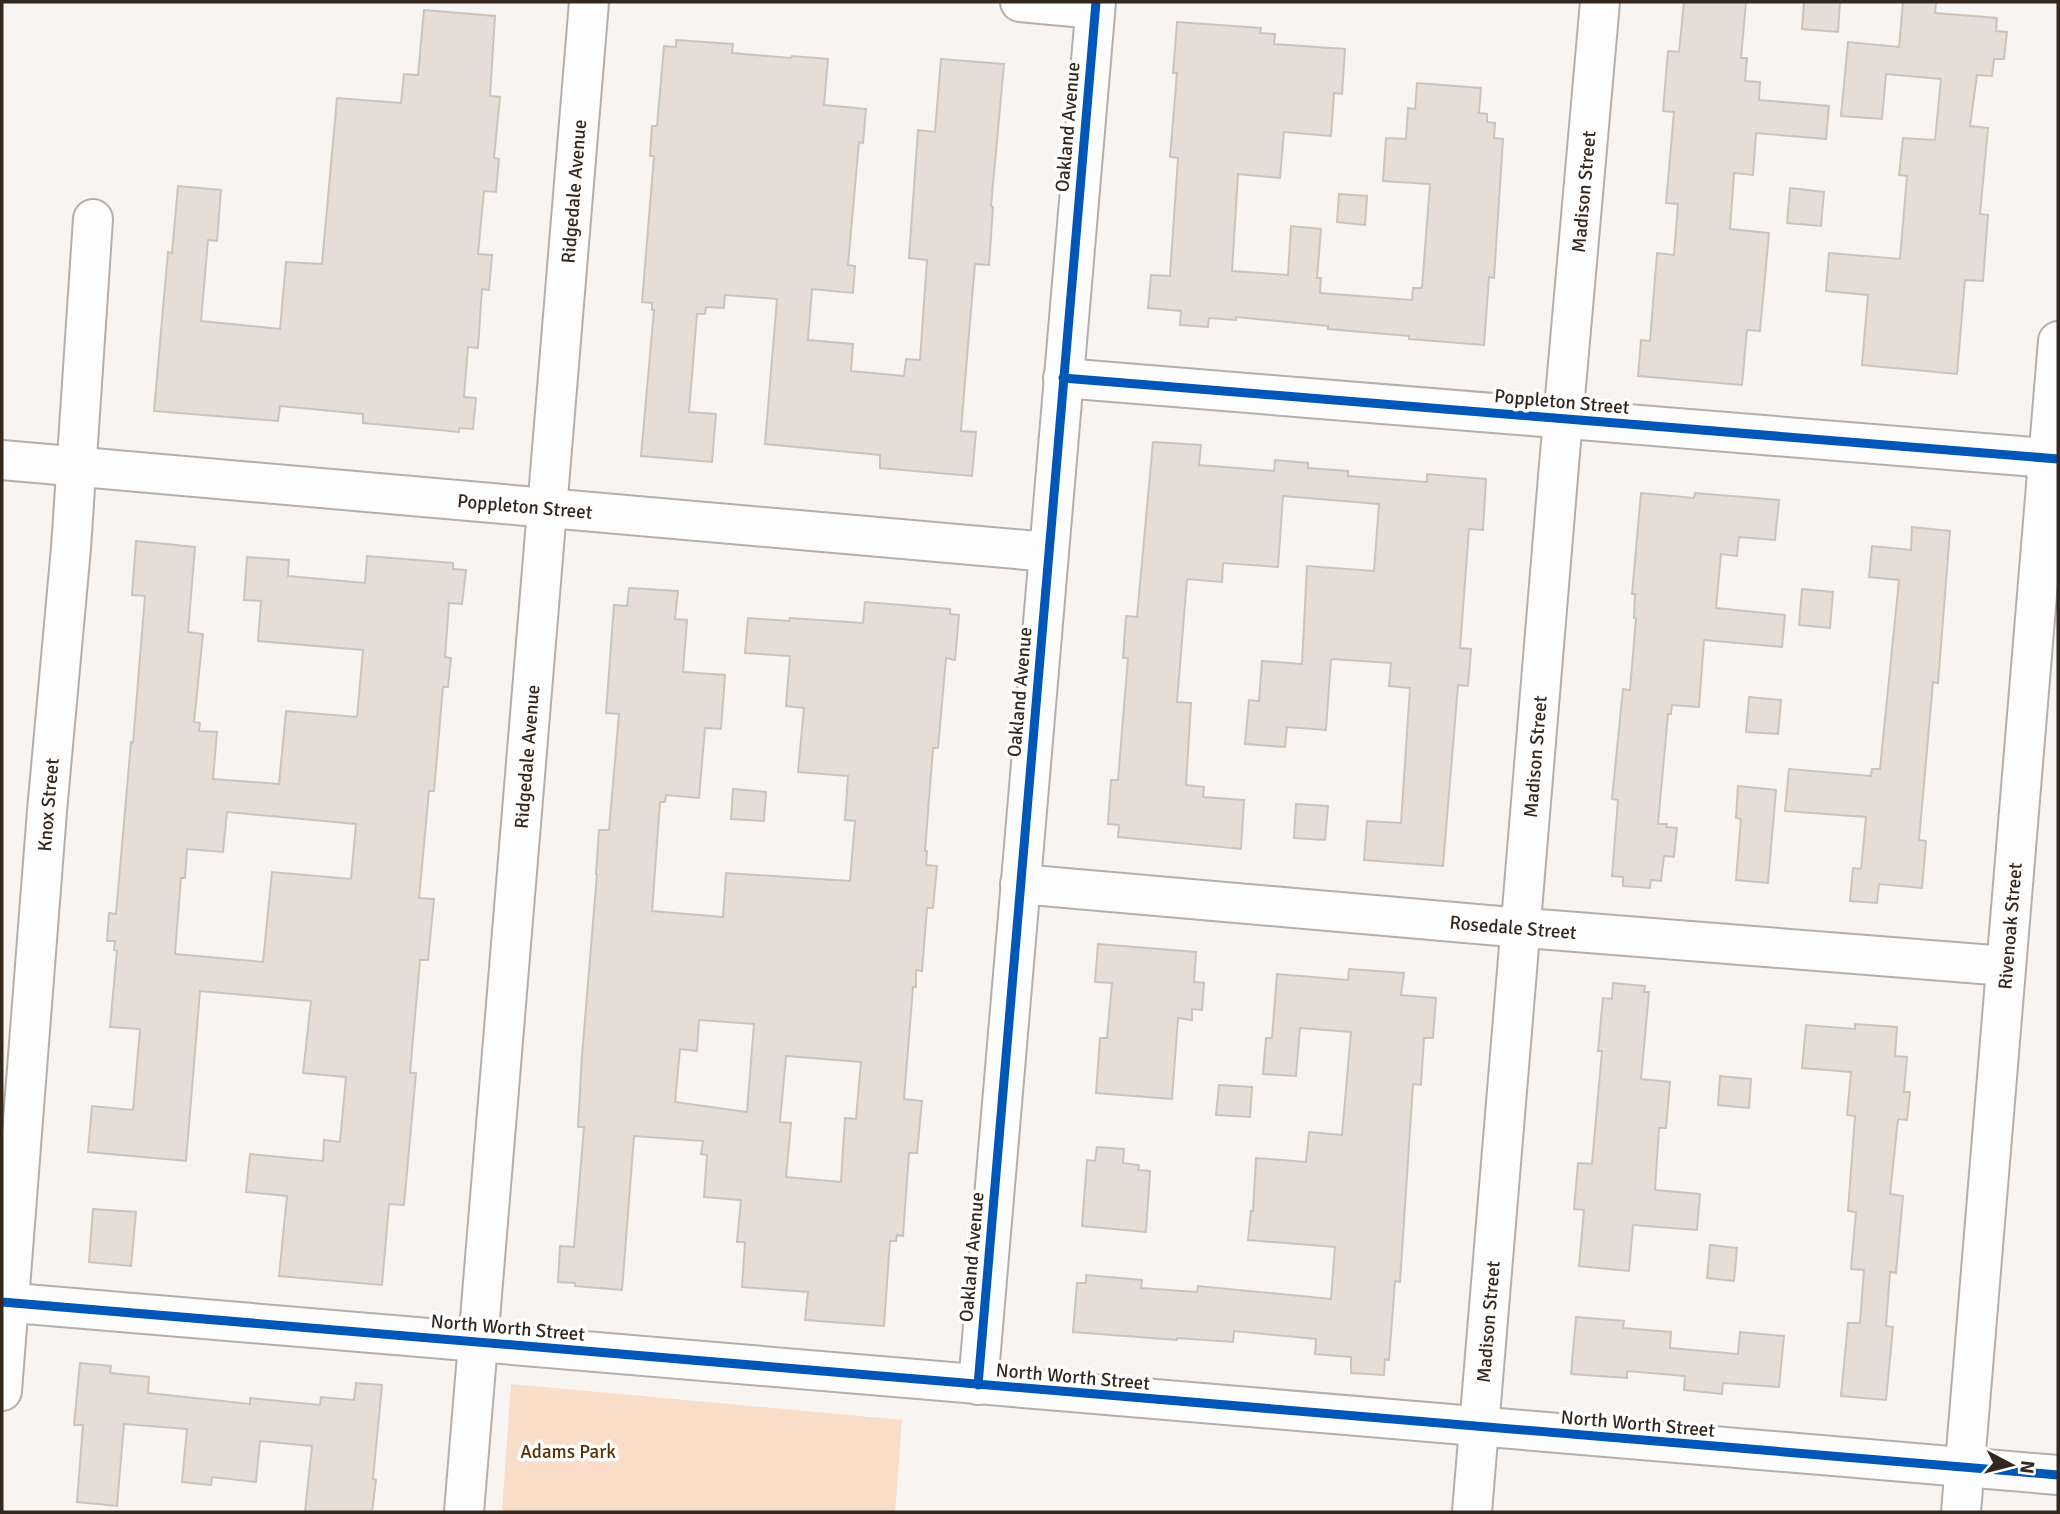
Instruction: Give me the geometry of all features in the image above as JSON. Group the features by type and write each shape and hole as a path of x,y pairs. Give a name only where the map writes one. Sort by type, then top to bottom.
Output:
{"street":[{"name":"Ridgedale Avenue","path":"464,1512 589,2"},
{"path":"1020,2 1095,5"},
{"name":"Madison Street","path":"1472,1512 1600,2"},
{"name":"Oakland Avenue","path":"978,1385 1095,5"},
{"name":"Knox Street","path":"2,1391 5,1302 77,467 93,219"},
{"name":"Rivenoak Street","path":"1961,1512 2053,459 2058,341"},
{"name":"Poppleton Street","path":"1063,378 2053,459"},
{"name":"Poppleton Street","path":"2,460 1049,552"},
{"name":"Rosedale Street","path":"1020,884 2007,966"},
{"name":"North Worth Street","path":"5,1302 2058,1475"}],"green space":[{"name":"Adams Park","path":"511,1384 902,1420 895,1512 502,1512"}],"building":[{"path":"1684,2 1746,2 1741,58 1747,58 1745,81 1760,82 1759,100 1829,106 1826,139 1756,133 1753,175 1734,173 1730,229 1769,233 1760,331 1747,330 1742,385 1638,376 1641,340 1650,341 1657,253 1674,255 1678,204 1666,203 1674,112 1663,111 1668,51 1679,52"},
{"path":"1804,2 1840,2 1838,32 1802,29"},
{"path":"1903,2 1936,2 1935,13 1997,18 1996,31 2007,32 2004,59 1994,59 1992,76 1977,75 1970,126 1988,128 1980,214 1988,215 1983,281 1965,280 1957,374 1862,365 1868,295 1826,291 1829,253 1900,259 1907,176 1899,175 1903,138 1935,140 1941,79 1886,74 1882,119 1841,116 1848,42 1899,47"},
{"path":"424,10 495,16 490,96 500,97 494,158 499,159 496,192 484,191 478,254 492,255 489,290 482,289 478,348 468,347 464,397 476,398 473,429 459,428 459,432 363,423 363,414 280,406 278,421 154,411 168,252 172,253 178,186 221,190 217,241 208,240 201,321 280,329 286,262 322,264 337,98 401,103 404,74 418,75"},
{"path":"1177,22 1261,28 1260,33 1275,34 1274,44 1345,49 1342,94 1334,93 1331,136 1284,132 1280,178 1238,174 1232,271 1288,275 1291,226 1321,229 1317,278 1321,278 1320,293 1412,300 1413,288 1422,288 1430,184 1383,181 1386,138 1406,139 1408,108 1415,109 1417,83 1481,88 1479,113 1487,114 1487,122 1495,123 1494,138 1503,139 1494,278 1489,277 1484,345 1409,339 1409,336 1236,317 1236,320 1209,318 1208,327 1180,325 1181,311 1148,308 1151,275 1170,276 1178,158 1170,157 1177,73 1173,73"},
{"path":"676,40 733,44 732,53 828,59 824,105 866,109 863,143 859,142 848,265 855,266 853,293 812,289 808,340 853,344 851,371 904,376 906,359 920,360 927,260 909,258 918,130 935,132 941,59 1004,64 991,206 989,265 975,264 961,431 976,432 972,476 880,468 880,455 765,444 777,299 725,295 724,308 706,307 705,314 697,314 689,412 716,414 712,462 641,456 654,310 652,303 642,302 654,156 650,156 652,126 657,126 664,46 676,47"},
{"path":"1790,188 1824,192 1821,226 1787,223"},
{"path":"1339,194 1367,196 1365,225 1337,222"},
{"path":"1153,442 1201,445 1199,465 1274,471 1275,460 1308,463 1308,468 1348,471 1348,476 1427,482 1427,474 1486,479 1483,530 1469,529 1460,648 1471,649 1468,686 1458,685 1443,866 1364,860 1367,821 1401,823 1410,688 1389,686 1391,663 1331,659 1326,730 1287,727 1285,747 1245,744 1249,700 1259,701 1262,661 1302,664 1307,566 1374,571 1379,504 1283,496 1278,567 1223,563 1222,582 1187,579 1177,702 1191,703 1186,785 1204,787 1203,797 1244,800 1241,849 1118,837 1119,825 1108,824 1111,780 1118,780 1128,658 1123,658 1126,616 1137,617"},
{"path":"1641,493 1694,498 1695,493 1779,500 1775,540 1739,537 1737,556 1721,554 1716,608 1785,615 1782,647 1704,640 1699,707 1672,705 1671,714 1668,714 1658,824 1677,828 1674,857 1664,856 1661,881 1651,880 1650,888 1623,886 1623,877 1612,876 1618,800 1612,799 1623,689 1630,690 1636,618 1635,594 1632,594"},
{"path":"1912,527 1950,531 1938,683 1933,682 1919,840 1926,841 1922,888 1879,884 1877,903 1850,901 1853,868 1861,869 1866,817 1785,811 1789,769 1871,776 1872,769 1880,769 1899,580 1869,577 1872,546 1911,550"},
{"path":"136,541 195,547 188,632 203,634 194,722 200,723 199,731 217,732 213,779 279,784 286,711 357,717 363,650 258,641 261,601 244,600 247,557 289,560 288,576 365,583 367,556 453,563 453,569 466,570 462,604 449,603 445,657 451,658 448,687 443,687 434,791 429,791 419,898 434,899 428,960 420,960 410,1073 416,1073 404,1205 389,1204 382,1285 279,1276 287,1196 246,1192 250,1154 323,1161 324,1140 340,1142 346,1077 303,1073 311,1001 200,991 186,1161 88,1152 92,1106 133,1110 140,1029 110,1027 117,951 114,950 115,941 107,941 109,913 116,914 145,596 132,595","holes":["227,812 356,824 351,879 272,872 263,962 175,954 181,878 185,878 187,849 223,852"]},
{"path":"629,588 678,591 675,619 687,620 683,672 725,675 721,729 705,728 699,798 666,795 665,802 660,802 652,911 723,917 726,873 850,881 855,821 845,820 848,776 798,772 804,708 786,706 790,656 745,653 748,618 863,623 865,602 950,609 950,614 959,615 955,660 946,658 938,748 933,748 925,851 926,865 937,866 933,908 927,908 922,971 916,970 916,987 913,987 904,1099 922,1101 917,1153 909,1153 903,1236 897,1235 896,1241 890,1241 884,1326 805,1320 808,1292 742,1287 745,1242 737,1242 741,1200 704,1197 707,1155 701,1154 703,1141 634,1136 622,1290 558,1282 560,1246 574,1247 584,1127 578,1127 582,1056 599,830 609,830 619,714 606,713 614,605 627,606","holes":["699,1020 754,1024 747,1112 675,1102 680,1049 697,1051","786,1056 861,1062 856,1119 845,1118 841,1182 786,1177 791,1123 780,1122"]},
{"path":"1802,589 1833,592 1830,628 1799,625"},
{"path":"1749,697 1781,700 1778,734 1746,732"},
{"path":"1738,786 1776,790 1768,883 1736,880 1741,819 1736,818"},
{"path":"733,789 766,792 764,821 731,819"},
{"path":"1296,804 1328,806 1325,840 1294,838"},
{"path":"1098,944 1196,952 1194,982 1204,983 1202,1010 1192,1009 1192,1020 1178,1018 1172,1099 1096,1093 1100,1038 1107,1038 1112,983 1095,982"},
{"path":"1349,969 1404,973 1401,995 1436,998 1433,1038 1424,1038 1421,1085 1413,1084 1400,1282 1395,1281 1389,1360 1385,1359 1384,1375 1351,1373 1351,1357 1315,1354 1316,1339 1234,1331 1233,1342 1073,1332 1077,1283 1086,1283 1086,1275 1142,1280 1141,1288 1197,1292 1198,1286 1331,1299 1335,1247 1248,1240 1253,1211 1256,1158 1306,1162 1309,1132 1342,1135 1351,1032 1300,1028 1296,1076 1263,1074 1266,1038 1272,1038 1277,974 1348,980"},
{"path":"1613,983 1645,986 1644,992 1649,992 1641,1079 1670,1082 1666,1128 1659,1128 1655,1190 1700,1194 1697,1230 1633,1225 1629,1271 1579,1266 1584,1210 1574,1209 1578,1163 1592,1164 1602,1051 1598,1051 1603,998 1612,999"},
{"path":"1855,1024 1897,1027 1895,1056 1907,1057 1904,1092 1910,1092 1907,1120 1898,1119 1890,1194 1903,1196 1896,1273 1890,1272 1886,1326 1893,1327 1886,1400 1841,1396 1848,1323 1860,1323 1864,1270 1851,1269 1856,1212 1848,1211 1855,1116 1847,1115 1851,1072 1802,1068 1806,1025 1855,1029"},
{"path":"1720,1076 1751,1079 1749,1108 1718,1105"},
{"path":"1219,1085 1252,1087 1250,1117 1216,1115"},
{"path":"1097,1147 1124,1149 1123,1163 1139,1165 1138,1170 1150,1171 1146,1232 1082,1226 1087,1160 1095,1161"},
{"path":"93,1209 136,1212 131,1266 89,1262"},
{"path":"1710,1245 1737,1248 1734,1281 1707,1278"},
{"path":"1576,1317 1624,1321 1623,1328 1671,1332 1670,1348 1738,1354 1740,1332 1784,1336 1779,1387 1723,1383 1722,1394 1684,1390 1685,1376 1627,1371 1627,1378 1571,1374"},
{"path":"80,1363 111,1366 110,1373 149,1377 148,1393 250,1404 250,1398 320,1405 321,1397 354,1400 356,1383 382,1385 372,1512 305,1512 312,1446 260,1441 256,1482 212,1477 211,1485 182,1482 187,1429 124,1424 117,1506 77,1502 83,1425 74,1425"}],"cycle path":[{"path":"978,1385 1096,2"},
{"path":"1063,378 2058,459"},
{"path":"2,1302 2058,1475"}]}
